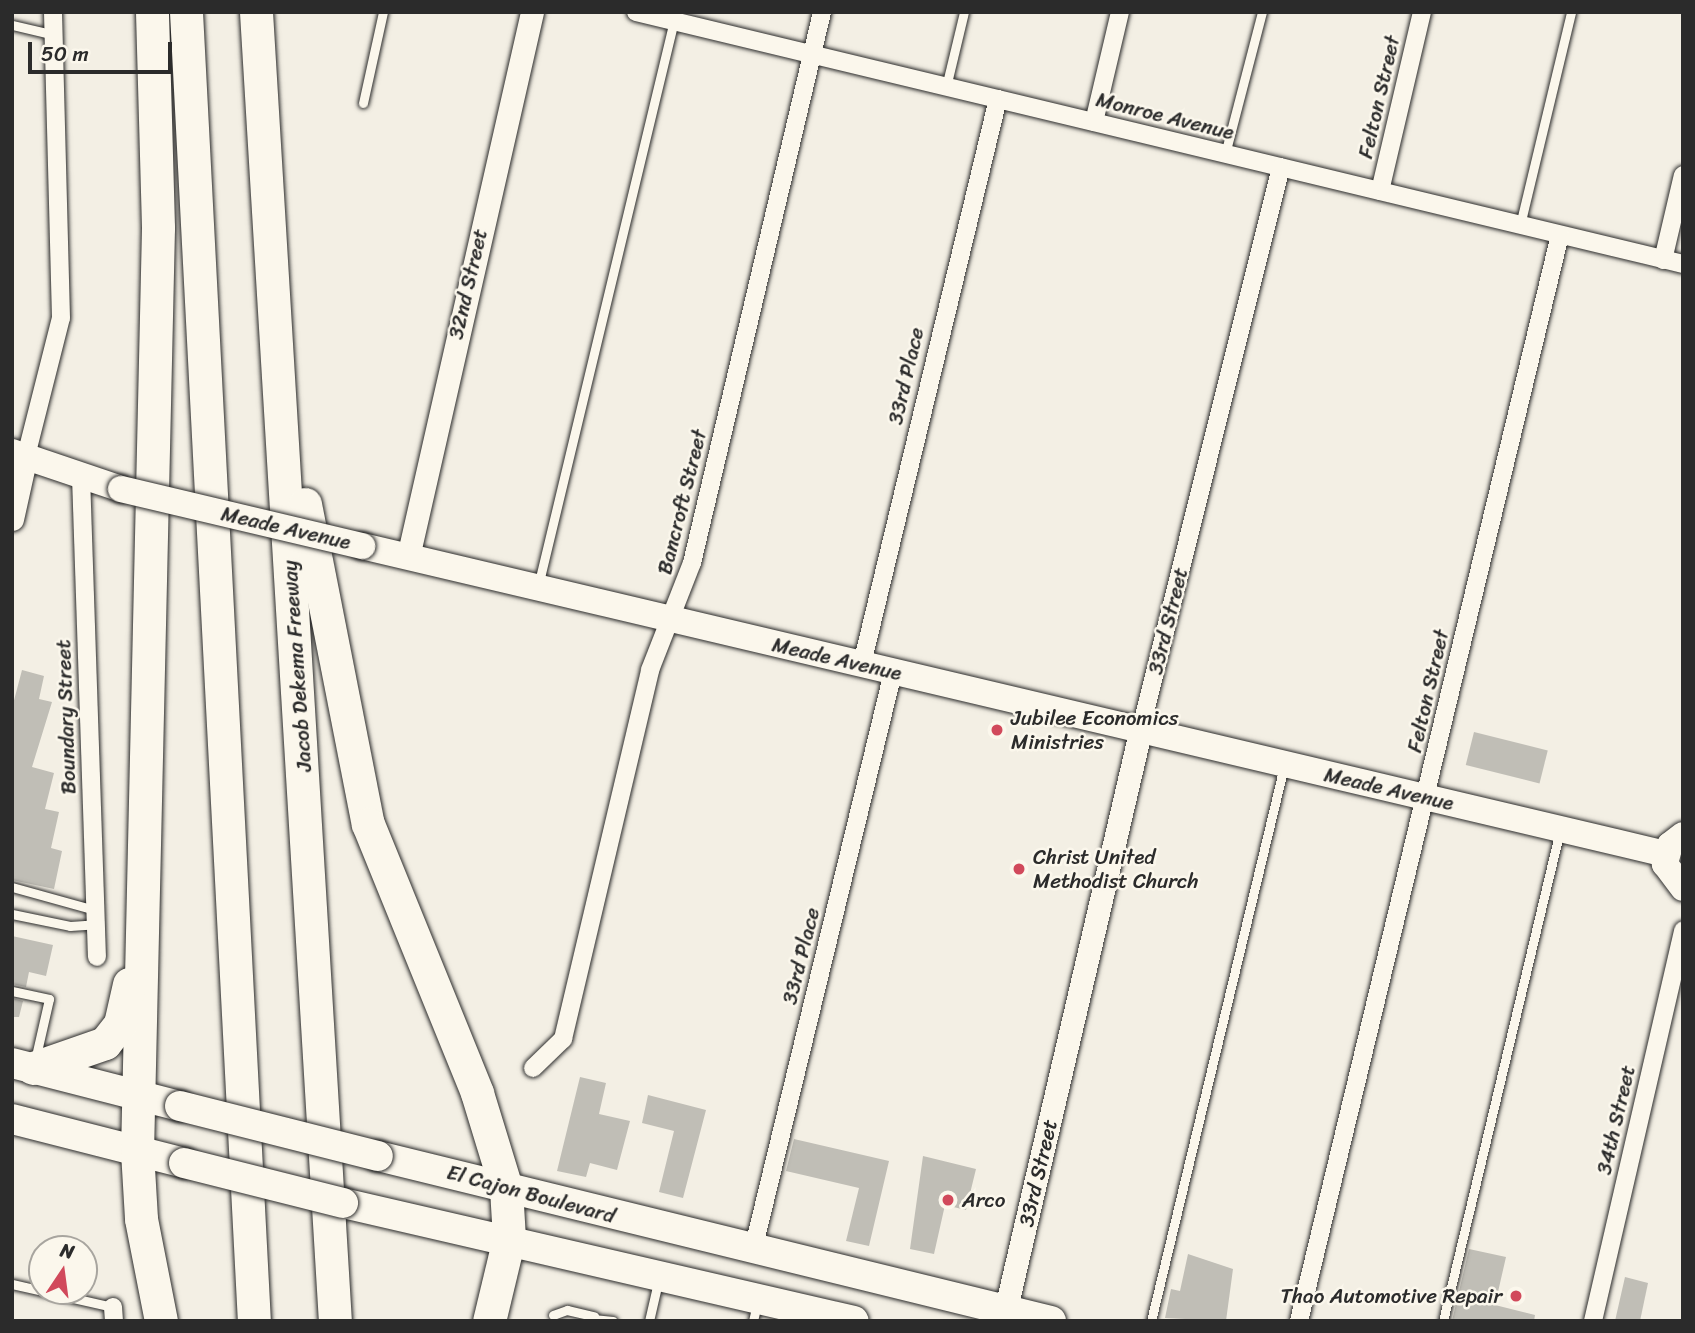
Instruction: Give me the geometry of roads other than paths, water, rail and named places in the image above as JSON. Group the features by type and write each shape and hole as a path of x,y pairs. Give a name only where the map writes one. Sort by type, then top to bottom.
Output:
{"highway":[{"path":"152,12 158,228 137,1151 141,1219 161,1321"},
{"path":"186,12 254,1321"},
{"name":"Jacob Dekema Freeway","path":"256,12 335,1321"},
{"path":"276,346 368,824 477,1093 506,1188 509,1238 489,1321"},
{"path":"22,1066 87,1054 120,1024 145,864"}],"main road":[{"name":"Meade Avenue","path":"19,454 121,489 668,621 1142,728 1560,829 1674,845"},
{"path":"1674,845 1668,874 1683,888"},
{"name":"El Cajon Boulevard","path":"22,1066 1004,1315 1051,1321"},
{"path":"12,1119 380,1212 509,1238 660,1274 756,1309 854,1321"}],"street":[{"path":"12,520 19,454 61,318 53,12"},
{"name":"32nd Street","path":"408,557 532,12"},
{"name":"Monroe Avenue","path":"636,12 675,17 812,55 1683,264"},
{"name":"Bancroft Street","path":"533,1068 563,1039 650,670 692,563 822,12"},
{"path":"1094,122 1120,12"},
{"name":"Felton Street","path":"1380,191 1422,12"},
{"name":"33rd Place","path":"862,664 998,99"},
{"name":"33rd Street","path":"1004,1315 1142,728 1281,167"},
{"path":"1663,260 1683,175"},
{"name":"Felton Street","path":"1299,1321 1560,235"},
{"name":"Boundary Street","path":"81,476 97,957"},
{"name":"33rd Place","path":"753,1250 893,672"},
{"name":"34th Street","path":"1593,1321 1683,930"}],"lane":[{"path":"363,103 383,12"},
{"path":"946,87 964,12"},
{"path":"1225,154 1262,12"},
{"path":"1521,225 1571,12"},
{"path":"538,589 675,17"},
{"path":"12,25 55,35"},
{"path":"1151,1321 1284,764"},
{"path":"1443,1321 1560,829"},
{"path":"12,887 96,917"},
{"path":"12,914 70,926 96,917"},
{"path":"12,991 49,999 22,1066"},
{"path":"649,1321 660,1274"},
{"path":"85,1305 113,1314"},
{"path":"553,1315 567,1310 613,1321"}],"place":[{"name":"Jubilee Economics Ministries","path":"997,730"},
{"name":"Christ United Methodist Church","path":"1019,869"},
{"name":"Arco","path":"948,1200"},
{"name":"Thao Automotive Repair","path":"1516,1296"}]}
